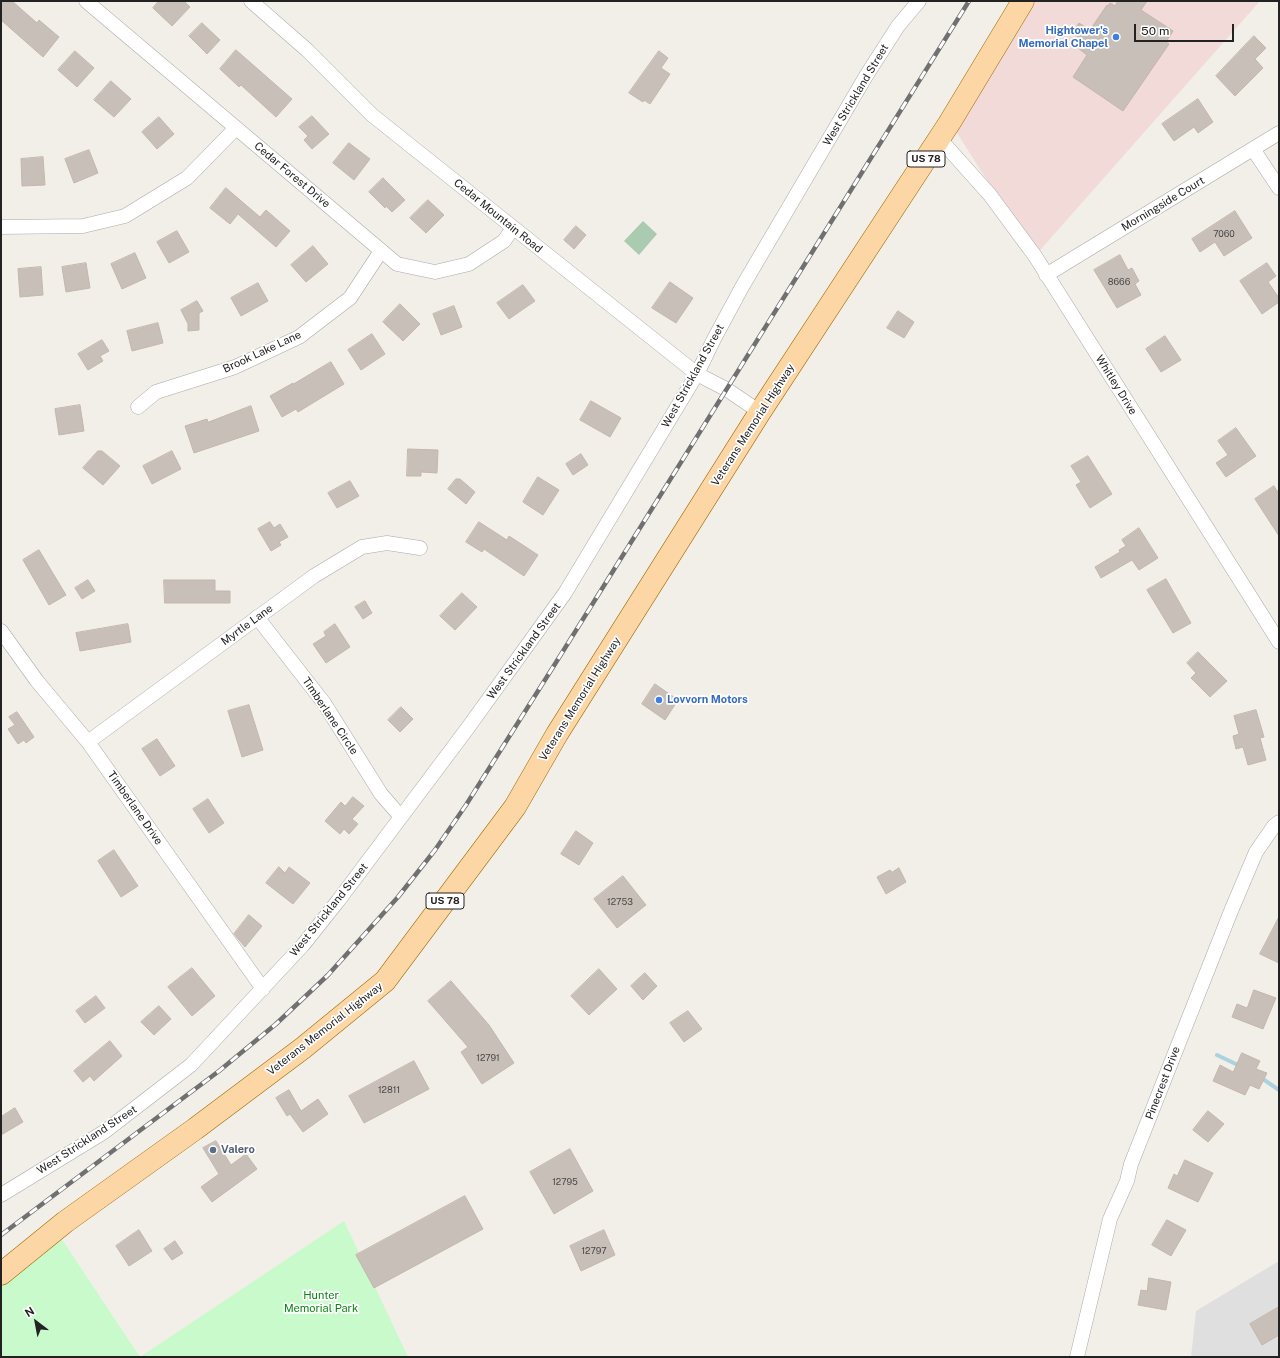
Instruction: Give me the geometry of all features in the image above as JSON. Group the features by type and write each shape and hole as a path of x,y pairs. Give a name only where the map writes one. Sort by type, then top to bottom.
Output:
{"main road":[{"name":"Veterans Memorial Highway","path":"1,1274 65,1222 195,1130 303,1048 386,981 515,806 557,734 760,412 939,138 1023,1"}],"street":[{"name":"Cedar Forest Drive","path":"86,1 397,264 435,272 469,264 504,241 513,228"},
{"name":"Cedar Mountain Road","path":"251,1 307,50 372,115 697,374 726,389 760,412"},
{"name":"West Strickland Street","path":"1,1195 104,1132 191,1065 263,989 332,910 468,729 566,593 697,374 714,338 742,287 866,76 898,26 919,1"},
{"path":"1,227 83,226 125,216 187,178 236,128"},
{"name":"Morningside Court","path":"1046,275 1279,132"},
{"name":"Whitley Drive","path":"939,138 990,195 1035,256 1279,642"},
{"path":"1253,148 1279,188"},
{"name":"Brook Lake Lane","path":"138,407 156,392 235,367 299,338 350,298 381,251"},
{"name":"Myrtle Lane","path":"88,742 314,576 362,547 387,543 420,548"},
{"name":"Timberlane Circle","path":"257,617 324,703 381,794 401,817"},
{"name":"Timberlane Drive","path":"1,631 37,681 88,742 263,989"},
{"name":"Pinecrest Drive","path":"1077,1357 1110,1219 1127,1181 1131,1164 1239,891 1256,852 1274,826 1279,822"}],"shaded area":[{"path":"1023,1 1260,1 1035,256 950,122"},
{"path":"1279,1261 1279,1357 1191,1357 1196,1311"}],"green space":[{"path":"643,221 657,234 639,255 624,241"},
{"name":"Hunter Memorial Park","path":"344,1221 408,1357 140,1357"},
{"path":"59,1235 140,1357 1,1357 1,1280"}],"building":[{"path":"1,1 12,1 37,23 39,20 59,37 43,57 1,20"},
{"path":"159,1 184,1 190,7 172,26 153,8"},
{"path":"1118,1 1147,1 1141,10 1173,31 1166,42 1169,44 1123,111 1073,77 1087,55 1078,48 1083,40 1072,33 1079,23 1090,30 1107,5 1108,6 1110,3 1115,6"},
{"path":"202,23 220,40 207,54 189,36"},
{"path":"1254,36 1266,48 1255,59 1263,68 1235,96 1216,76"},
{"path":"236,50 292,99 276,117 241,85 239,87 220,69"},
{"path":"75,51 94,68 77,87 58,70"},
{"path":"659,51 668,58 661,68 670,74 650,104 644,100 643,102 629,93"},
{"path":"111,81 131,99 114,117 94,100"},
{"path":"1198,99 1213,122 1198,133 1194,127 1174,141 1162,124"},
{"path":"312,116 329,134 312,149 304,140 308,136 299,127"},
{"path":"159,117 174,134 157,149 142,132"},
{"path":"349,143 370,159 354,180 333,163"},
{"path":"89,150 98,173 74,183 65,159"},
{"path":"43,157 45,185 22,186 21,159"},
{"path":"383,178 405,200 392,212 386,206 385,208 369,192"},
{"path":"226,188 260,217 266,210 290,231 276,247 238,214 230,224 210,208"},
{"path":"428,200 444,215 426,233 410,218"},
{"path":"1235,211 1252,238 1224,256 1215,242 1200,252 1192,239"},
{"path":"576,226 586,235 574,249 564,240"},
{"path":"177,231 189,252 169,263 157,242"},
{"path":"313,246 328,264 306,282 291,265"},
{"path":"135,253 146,278 122,289 111,264"},
{"path":"1120,255 1128,270 1132,268 1139,281 1135,284 1141,295 1117,308 1094,270"},
{"path":"86,263 90,288 66,292 62,267"},
{"path":"1267,263 1276,276 1268,282 1279,298 1279,302 1262,314 1240,281"},
{"path":"41,267 43,295 20,297 18,269"},
{"path":"670,282 693,298 676,323 652,308"},
{"path":"258,283 268,301 241,316 231,298"},
{"path":"523,285 535,301 509,319 497,303"},
{"path":"197,301 203,311 199,313 199,330 188,331 188,324 181,310"},
{"path":"400,304 420,324 403,341 383,322"},
{"path":"454,306 462,327 441,335 433,314"},
{"path":"898,311 914,322 904,338 887,328"},
{"path":"158,323 163,343 132,351 127,331"},
{"path":"372,334 385,354 361,370 348,350"},
{"path":"1165,336 1181,360 1161,372 1146,349"},
{"path":"102,340 109,351 100,356 103,361 88,370 78,354"},
{"path":"331,362 344,384 298,412 296,409 282,417 270,396"},
{"path":"591,401 621,418 610,437 580,420"},
{"path":"80,405 84,431 59,435 55,409"},
{"path":"251,406 259,431 194,453 185,426 207,419 208,422"},
{"path":"1236,428 1256,456 1226,477 1216,463 1228,455 1218,441"},
{"path":"408,449 438,450 437,473 421,472 421,476 407,476"},
{"path":"98,451 102,451 120,466 103,485 83,468"},
{"path":"172,451 181,469 152,484 143,466"},
{"path":"581,454 588,465 573,475 566,464"},
{"path":"1088,456 1112,494 1090,508 1076,485 1081,482 1071,466"},
{"path":"538,477 559,490 543,515 523,502"},
{"path":"456,479 460,479 475,492 466,504 448,489"},
{"path":"350,481 359,496 337,508 328,493"},
{"path":"1274,486 1279,494 1279,536 1255,499"},
{"path":"270,522 274,528 280,524 288,537 279,542 281,545 271,551 258,529"},
{"path":"479,522 507,540 509,536 538,555 524,576 484,549 482,552 466,542"},
{"path":"1139,528 1158,558 1139,570 1132,560 1101,578 1095,567 1120,552 1119,550 1126,546 1122,540"},
{"path":"39,550 66,595 49,605 23,560"},
{"path":"1166,579 1191,623 1173,633 1147,590"},
{"path":"88,580 95,591 82,599 75,588"},
{"path":"164,580 215,580 215,591 230,591 230,603 165,603"},
{"path":"462,593 477,607 455,630 440,616"},
{"path":"365,601 372,613 363,619 355,607"},
{"path":"128,624 131,642 80,651 76,633"},
{"path":"335,624 350,647 326,663 313,644 326,636 324,632"},
{"path":"1198,652 1227,681 1210,697 1191,678 1196,673 1187,663"},
{"path":"655,684 678,700 665,720 642,704"},
{"path":"249,705 263,750 242,757 228,711"},
{"path":"401,707 413,719 400,732 388,720"},
{"path":"1256,710 1264,737 1260,738 1266,760 1248,765 1243,747 1236,749 1233,736 1239,734 1234,716"},
{"path":"17,712 34,737 26,743 24,740 18,744 8,729 15,725 9,717"},
{"path":"157,739 175,766 160,776 142,749"},
{"path":"353,797 364,806 352,819 358,824 349,834 344,829 340,834 325,821 341,802 345,806"},
{"path":"208,799 224,823 209,833 193,809"},
{"path":"576,831 593,843 579,865 561,854"},
{"path":"114,850 138,886 121,897 98,861"},
{"path":"279,867 285,873 289,867 310,883 293,904 266,883"},
{"path":"899,868 906,882 886,894 877,877 890,870 892,872"},
{"path":"623,876 646,905 617,928 594,899"},
{"path":"249,915 262,926 245,947 234,934"},
{"path":"1279,917 1279,963 1260,954"},
{"path":"192,968 215,996 192,1016 168,987"},
{"path":"599,969 617,989 589,1015 571,996"},
{"path":"645,973 657,986 643,1000 631,986"},
{"path":"451,981 489,1025 514,1063 482,1084 461,1052 468,1047 428,1001"},
{"path":"1254,990 1276,998 1263,1029 1232,1017 1237,1004 1247,1008"},
{"path":"96,996 105,1008 85,1023 76,1011"},
{"path":"159,1006 171,1019 154,1035 141,1022"},
{"path":"688,1011 702,1029 684,1042 670,1023"},
{"path":"110,1041 122,1056 94,1081 90,1076 83,1082 74,1071"},
{"path":"1242,1053 1260,1061 1256,1069 1267,1073 1259,1089 1250,1085 1245,1095 1213,1081 1220,1065 1233,1072"},
{"path":"414,1061 429,1089 364,1123 349,1096"},
{"path":"289,1090 301,1111 318,1099 328,1114 303,1132 290,1114 287,1116 276,1098"},
{"path":"15,1108 23,1122 1,1135 1,1117"},
{"path":"1208,1111 1224,1124 1208,1142 1193,1130"},
{"path":"216,1141 231,1165 246,1154 257,1169 212,1202 201,1187 219,1174 203,1148"},
{"path":"570,1149 593,1191 554,1214 530,1172"},
{"path":"1185,1160 1213,1173 1198,1202 1168,1188 1174,1174 1177,1176"},
{"path":"465,1196 483,1229 374,1288 356,1255"},
{"path":"1167,1220 1186,1230 1171,1256 1152,1245"},
{"path":"139,1230 152,1251 129,1266 116,1246"},
{"path":"604,1230 615,1255 581,1271 570,1246"},
{"path":"175,1241 183,1253 172,1260 164,1249"},
{"path":"1149,1278 1171,1282 1166,1310 1138,1305 1141,1290 1147,1291"},
{"path":"1279,1307 1279,1335 1262,1345 1250,1324"}],"waterway":[{"path":"1217,1055 1240,1066"},
{"path":"1260,1077 1279,1090"}],"railway":[{"path":"1,1235 219,1071 276,1024 328,975 398,897 435,850 466,805 555,664 969,1"}],"place":[{"name":"Hightower's Memorial Chapel","path":"1116,37"},
{"name":"Lovvorn Motors","path":"659,700"},
{"name":"Valero","path":"213,1150"}]}
